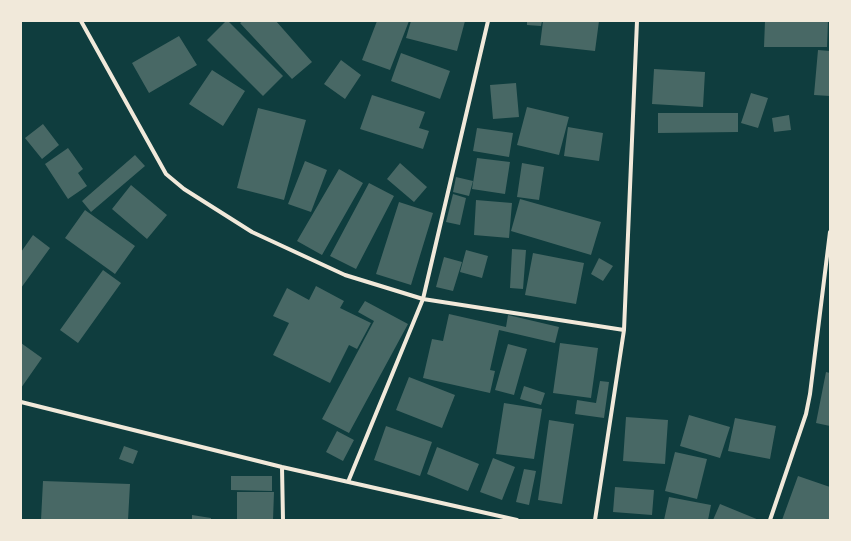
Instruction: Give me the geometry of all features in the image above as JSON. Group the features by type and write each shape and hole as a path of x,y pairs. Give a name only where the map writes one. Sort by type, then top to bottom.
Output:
{"street":[{"path":"81,21 166,174 184,189 252,232 345,274 423,299 624,330"},
{"path":"348,482 423,299 488,21"},
{"path":"595,520 624,330 637,21"},
{"path":"770,520 806,414 830,232"},
{"path":"21,402 282,467 517,520"},
{"path":"282,467 283,520"}],"building":[{"path":"226,21 228,21 283,76 263,96 207,40"},
{"path":"243,21 276,21 312,62 292,79 240,23"},
{"path":"377,21 409,21 390,70 362,60"},
{"path":"411,21 465,21 457,51 406,38"},
{"path":"527,21 542,21 541,26 527,25"},
{"path":"543,21 599,21 595,51 540,45"},
{"path":"765,21 828,21 827,47 764,47"},
{"path":"179,36 197,65 149,93 132,63"},
{"path":"818,50 830,51 830,96 814,95"},
{"path":"401,53 450,71 440,99 391,81"},
{"path":"341,60 361,75 345,99 324,84"},
{"path":"654,69 705,72 703,107 652,104"},
{"path":"212,70 245,91 223,126 189,104"},
{"path":"516,83 519,117 493,119 490,85"},
{"path":"751,93 768,98 758,128 741,123"},
{"path":"372,95 425,112 419,128 429,131 423,149 360,129"},
{"path":"527,107 569,117 559,155 517,145"},
{"path":"258,108 306,120 284,200 237,188"},
{"path":"658,113 738,113 738,132 658,133"},
{"path":"789,115 791,130 774,132 772,118"},
{"path":"43,124 59,145 42,159 25,138"},
{"path":"568,127 603,133 599,161 564,156"},
{"path":"477,128 513,133 509,157 473,151"},
{"path":"68,148 83,169 78,173 87,186 68,199 45,164"},
{"path":"135,155 145,166 91,212 82,201"},
{"path":"477,158 510,162 505,194 472,189"},
{"path":"305,161 327,170 311,212 288,204"},
{"path":"400,163 427,187 414,202 387,179"},
{"path":"522,163 544,167 539,200 517,197"},
{"path":"339,169 363,183 322,255 297,241"},
{"path":"456,177 473,181 469,196 453,192"},
{"path":"369,183 394,196 356,269 330,256"},
{"path":"131,185 167,215 147,239 112,209"},
{"path":"453,194 466,198 460,225 446,222"},
{"path":"520,199 601,222 591,255 511,231"},
{"path":"476,200 512,203 509,238 474,235"},
{"path":"399,202 433,213 411,285 376,274"},
{"path":"85,210 135,246 115,274 65,238"},
{"path":"33,235 50,248 21,288 21,252"},
{"path":"512,249 526,250 523,289 510,288"},
{"path":"466,250 488,256 482,278 460,272"},
{"path":"533,253 584,263 576,304 525,295"},
{"path":"444,257 462,262 453,291 436,287"},
{"path":"599,258 613,266 603,281 591,274"},
{"path":"103,270 121,283 78,343 60,330"},
{"path":"316,286 344,301 340,308 371,323 357,349 349,345 330,383 273,355 289,323 273,316 287,288 309,300"},
{"path":"365,301 408,324 349,433 322,419 374,321 358,312"},
{"path":"449,314 506,327 508,315 559,327 555,343 499,330 490,370 495,371 490,393 423,378 432,339 443,341"},
{"path":"21,343 42,358 21,388"},
{"path":"560,343 598,348 591,398 553,393"},
{"path":"508,344 527,349 514,395 495,390"},
{"path":"826,372 830,373 830,426 816,423"},
{"path":"409,377 455,395 442,428 396,410"},
{"path":"600,381 609,382 604,418 575,414 577,400 596,403"},
{"path":"524,386 545,393 541,405 520,399"},
{"path":"504,403 542,409 534,459 496,454"},
{"path":"689,415 730,427 720,458 680,446"},
{"path":"626,417 668,420 665,464 623,461"},
{"path":"735,418 776,426 770,459 728,451"},
{"path":"549,420 574,424 562,504 538,500"},
{"path":"386,426 432,442 420,476 374,460"},
{"path":"337,431 354,440 343,461 326,452"},
{"path":"124,446 138,451 133,464 119,459"},
{"path":"437,447 479,464 468,491 427,474"},
{"path":"675,452 707,459 697,499 665,491"},
{"path":"493,458 515,467 502,500 480,492"},
{"path":"524,469 536,471 529,505 516,502"},
{"path":"231,476 272,476 272,491 231,490"},
{"path":"798,476 830,487 829,520 782,520"},
{"path":"43,481 130,484 128,520 41,520"},
{"path":"615,487 654,490 652,515 613,512"},
{"path":"237,492 274,492 273,520 237,520"},
{"path":"669,497 711,505 708,520 664,520"},
{"path":"720,504 759,520 713,520"},
{"path":"192,515 211,518 211,520 192,520"}]}
